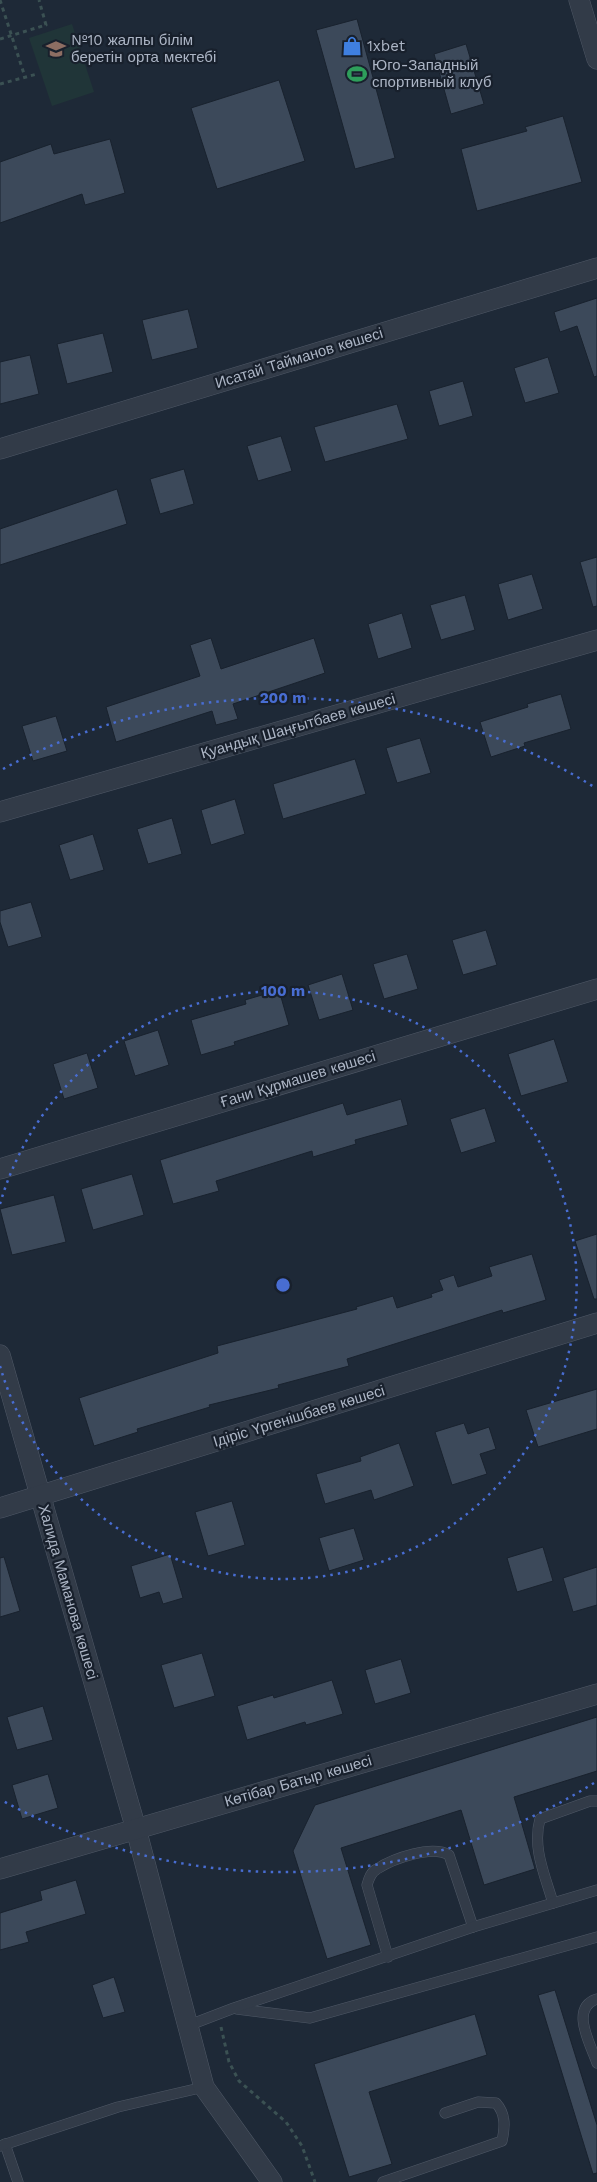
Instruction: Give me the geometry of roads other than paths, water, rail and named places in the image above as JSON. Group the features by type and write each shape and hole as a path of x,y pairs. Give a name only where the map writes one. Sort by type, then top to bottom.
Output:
{"street":[{"path":"579,0 597,59"},
{"name":"Исатай Тайманов көшесі","path":"0,449 597,268"},
{"name":"Қуандық Шаңғытбаев көшесі","path":"0,812 597,640"},
{"name":"Ғани Құрмашев көшесі","path":"0,1169 597,989"},
{"name":"Ідіріс Үргенішбаев көшесі","path":"0,1508 597,1323"},
{"name":"Халида Маманова көшесі","path":"0,1355 136,1829 204,2087"},
{"name":"Көтібар Батыр көшесі","path":"0,1869 597,1694"},
{"path":"204,2087 272,2182"}],"lane":[{"path":"553,1903 536,1847 540,1820 597,1801"},
{"path":"388,1957 366,1885 370,1876 377,1869 411,1854 440,1850 449,1854 474,1926"},
{"path":"187,2026 234,2008 388,1957 474,1926 597,1890"},
{"path":"234,2008 310,2018 597,1937"},
{"path":"597,1999 591,2001 584,2010 582,2021 597,2063"},
{"path":"18,2182 3,2145 118,2107 204,2087"},
{"path":"383,2182 502,2141 505,2126 502,2109 496,2103 478,2102 445,2113"}],"place":[{"name":"1xbet","path":"352,46"},
{"name":"№10 жалпы білім беретін орта мектебі","path":"56,49"},
{"name":"Юго-Западный спортивный клуб","path":"357,74"}]}
